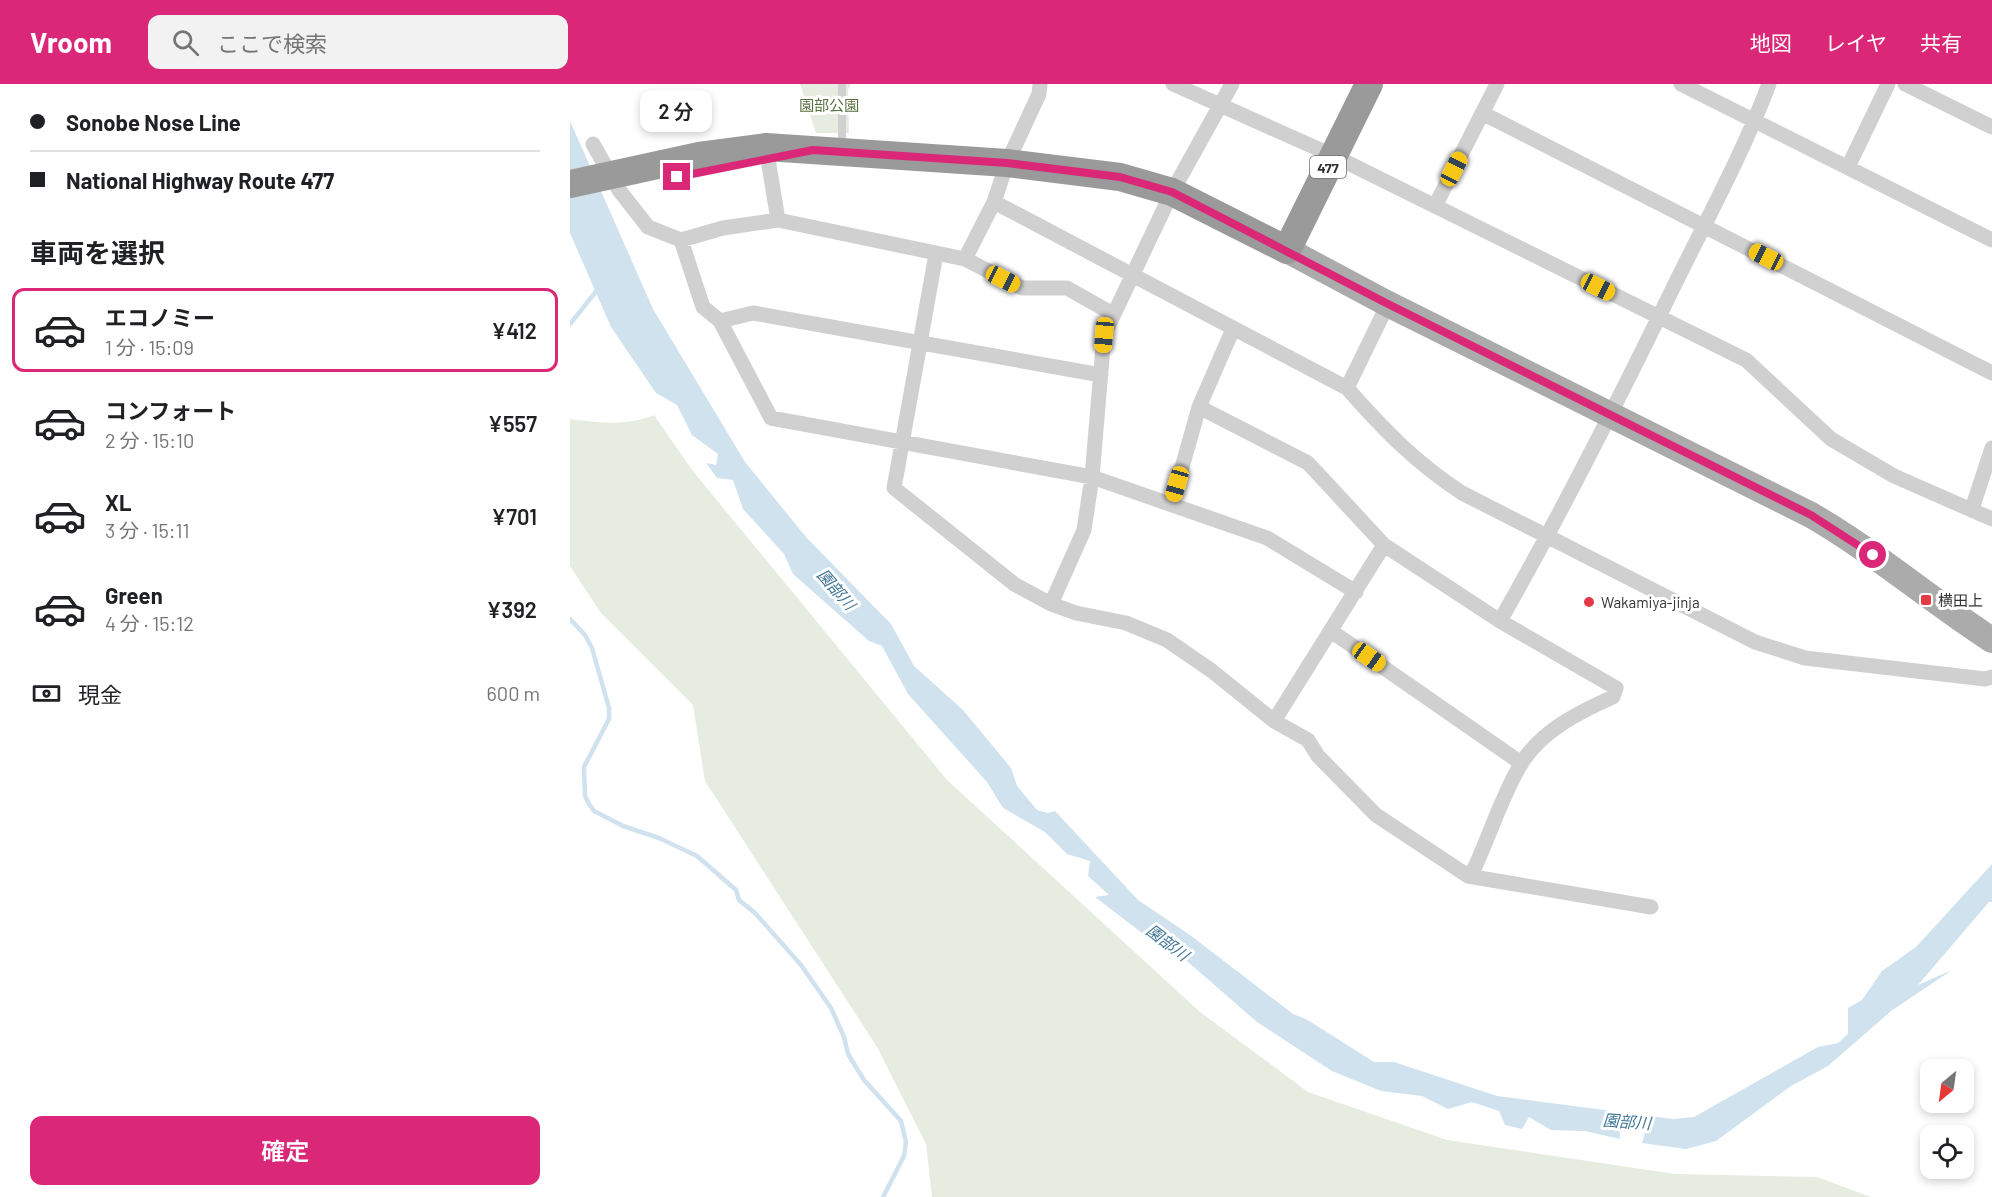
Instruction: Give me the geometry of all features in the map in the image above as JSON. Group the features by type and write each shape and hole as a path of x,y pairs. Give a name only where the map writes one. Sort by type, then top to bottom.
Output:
{"highway":[{"name":"477","path":"1287,250 1370,84"},
{"path":"570,184 611,183 767,152 813,150 1007,163 1120,177 1172,192 1287,250"},
{"path":"570,201 611,183"}],"main road":[{"path":"1287,250 1388,304 1829,525 1855,541 1945,610 1992,640"}],"street":[{"path":"965,259 994,202 1007,163 1039,94 1040,84"},
{"path":"1173,84 1334,156 1746,360 1831,439 1894,476 1992,519"},
{"path":"1051,604 1084,530 1092,477 1104,335 1131,273 1172,192 1232,84"},
{"path":"1435,206 1497,84"},
{"path":"1681,84 1992,240"},
{"path":"1500,621 1547,538 1659,318 1755,122 1769,84"},
{"path":"1848,167 1888,84"},
{"path":"1905,84 1992,127"},
{"path":"1482,113 1992,373"},
{"path":"593,144 611,183 648,227 681,240 723,228 778,220 965,259 1022,288 1067,288 1113,314"},
{"path":"767,152 778,220"},
{"path":"994,202 1347,388 1389,435 1425,469 1462,494 1755,642 1805,658 1985,679 1992,677"},
{"path":"681,240 703,307 720,321 771,418 902,440 1092,477 1267,538 1356,592"},
{"path":"936,254 894,488 1014,584 1051,604 1076,613 1126,622 1167,640 1212,671 1274,721 1308,740 1318,756 1376,815 1468,876 1651,907"},
{"path":"1347,388 1388,304"},
{"path":"720,321 753,313 1101,375"},
{"path":"1172,503 1199,407 1233,329"},
{"path":"1199,407 1308,463 1384,545 1500,621 1616,688 1613,697 1577,713 1548,734 1521,763 1474,869 1468,876"},
{"path":"1972,509 1992,448"},
{"path":"1274,721 1384,545"},
{"path":"1331,631 1521,763"}],"lane":[{"path":"842,84 842,152"}],"green space":[{"name":"園部公園","path":"800,84 851,84 848,90 849,133 816,133"},
{"path":"654,415 692,470 947,780 1200,1012 1308,1092 1447,1140 1675,1174 1817,1177 1871,1197 932,1197 926,1144 877,1047 705,781 693,705 601,613 570,566 570,419 623,422"}],"water":[{"name":"園部川","path":"570,121 653,309 745,462 806,537 891,624 914,666 963,710 1011,768 1017,786 1037,810 1048,813 1055,811 1138,900 1190,935 1293,1014 1306,1019 1374,1062 1394,1062 1497,1096 1673,1119 1694,1117 1818,1047 1838,1043 1848,1034 1848,1008 1862,1000 1882,971 1916,947 1992,864 1992,902 1989,902 1918,985 1952,970 1891,1011 1828,1066 1791,1086 1716,1141 1686,1149 1642,1143 1646,1129 1619,1126 1620,1139 1585,1131 1551,1130 1529,1117 1522,1129 1505,1125 1499,1111 1472,1102 1448,1109 1422,1096 1381,1091 1332,1071 1257,1022 1180,955 1142,933 1095,897 1109,895 1088,876 1090,861 1067,854 1045,832 1003,808 987,782 908,694 882,646 869,641 793,574 784,554 743,509 733,480 717,478 706,463 716,465 718,454 692,435 677,405 656,393 611,327 570,233"}],"waterway":[{"path":"570,324 598,289"},
{"path":"570,619 585,635 592,648 609,708 609,719 584,767 585,796 589,804 594,811 623,826 659,838 697,856 736,890 739,900 755,913 801,965 831,1008 844,1037 848,1054 864,1080 901,1121 906,1142 904,1156 883,1197"}],"place":[{"name":"横田上","path":"1926,600"},
{"name":"Wakamiya-jinja","path":"1589,602"}],"route":[{"path":"677,177 813,150 1007,163 1068,170 1120,177 1172,192 1388,304 1455,335 1811,515 1855,541 1873,555"}]}
